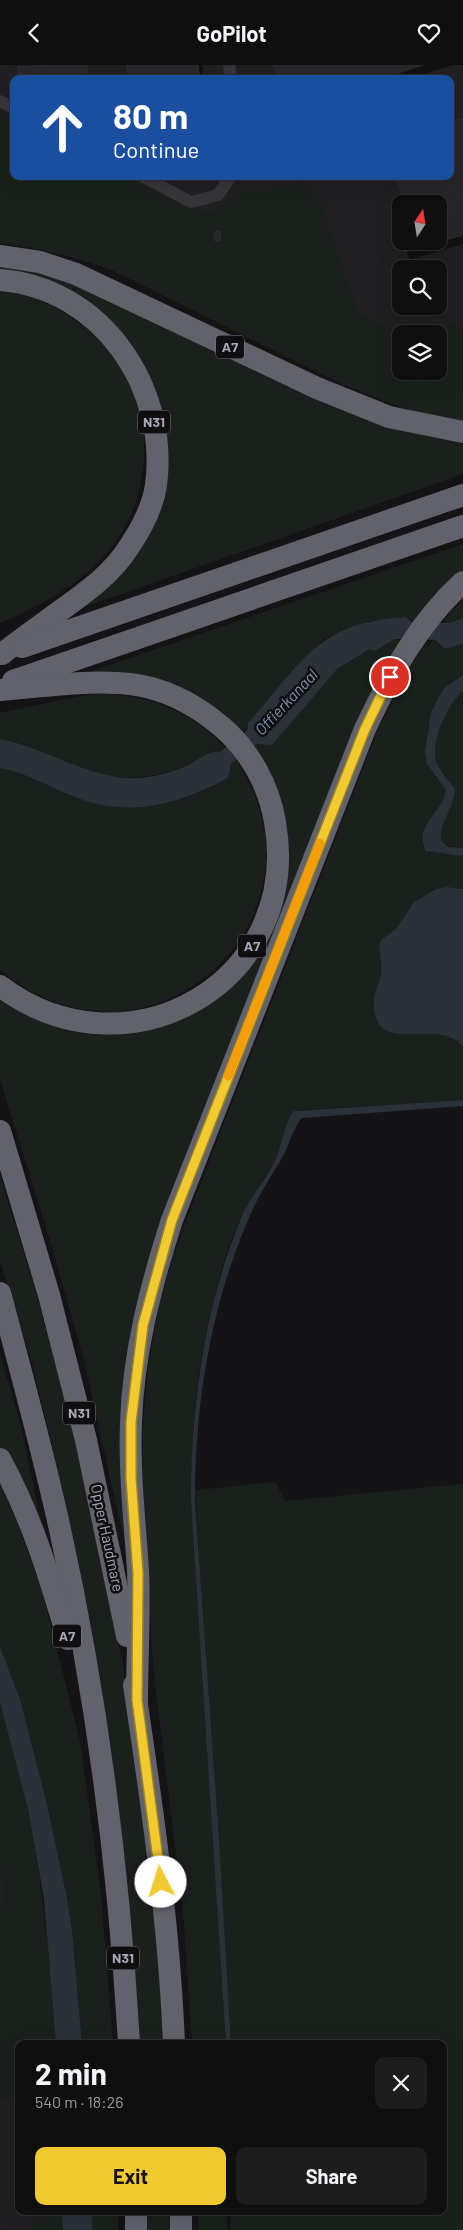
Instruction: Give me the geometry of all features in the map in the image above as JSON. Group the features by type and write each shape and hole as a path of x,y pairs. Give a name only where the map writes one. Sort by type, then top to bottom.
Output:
{"highway":[{"name":"A7","path":"0,257 40,262 76,274 317,388 390,417 463,432"},
{"name":"N31","path":"0,280 48,291 83,311 103,327 118,343 141,381 153,417 158,446 156,487 146,519 114,568 76,600 1,654"},
{"path":"1,654 463,495"},
{"path":"0,685 463,526"},
{"name":"N31","path":"137,1700 138,1573 131,1478 131,1422 143,1325 154,1280 175,1212 365,729 390,677 411,642 426,620 463,582"},
{"name":"A7","path":"0,690 94,682 131,684 180,698 205,713 233,736 249,757 268,793 273,810 280,858 274,898 265,923 249,950 228,976 202,997 168,1013 147,1021 109,1025 79,1022 18,1000 0,986"},
{"name":"Opper Haudmare","path":"0,1131 49,1295 86,1440 125,1623 158,1845 172,1992 174,2040"},
{"name":"N31","path":"0,1293 34,1415 58,1518 96,1729 125,1972 128,2040"},
{"name":"A7","path":"0,1459 17,1490 39,1543 96,1729"},
{"path":"136,2215 136,2230"},
{"path":"181,2215 181,2230"}],"street":[{"path":"150,180 191,202 218,195 228,180"}],"shaded area":[{"path":"0,65 463,65 463,392 447,378 447,325 392,325 392,358 27,180 454,180 454,75 10,75 10,172 0,167"},
{"path":"0,110 10,115 10,180 132,180 171,201 209,213 227,203 239,191 268,191 301,182 318,197 358,312 392,333 392,380 447,380 447,326 449,323 463,331 463,422 415,413 335,381 114,271 86,261 0,243"},
{"path":"0,263 44,268 423,435 463,444 463,474 79,609 153,511 140,367 20,273 0,269"},
{"path":"0,287 46,303 67,314 86,328 103,345 118,363 140,407 143,426 144,459 136,502 122,532 105,555 64,590 33,608 0,623"},
{"path":"463,544 463,573 413,622 406,617 369,621 324,639 293,669 241,735 227,722 83,674"},
{"path":"463,599 463,618 451,623 445,623 446,621 443,621"},
{"path":"395,639 403,641 150,1273 129,1561 83,1357 52,1247 0,1079 0,994 42,1018 199,1004 280,893 252,749 337,669 370,649 375,651"},
{"path":"433,640 445,649 463,644 463,675 452,682 436,704 428,731 428,759 433,774 446,790 446,796 424,830 423,847 429,852 463,855 463,889 447,887 436,889 414,902 396,929 380,943 382,972 380,980 426,1033 450,1036 463,1047 463,1100 298,1110 287,1128 274,1162 242,1215 229,1246 219,1278 198,1379 193,1448 193,1483 226,2040 192,2040 183,1911 153,1667 143,1478 143,1427 148,1366 159,1306 173,1256 194,1200 377,732 407,672 425,644 429,647"},
{"path":"463,691 463,848 456,848 441,840 440,830 455,797 448,780 436,762 435,754 438,734 446,714"},
{"path":"105,694 139,698 171,709 200,725 226,748 220,752 213,751 197,760 165,773 148,776 113,777 78,768 31,747 0,739 0,713 79,696"},
{"path":"236,760 262,819 264,877 246,928 213,970 167,999 114,1011 57,1003 0,970 0,768 29,777 87,801 111,805 153,805 178,801 228,778 231,764"},
{"path":"0,1175 35,1290 66,1402 115,1624 140,1780 157,1938 165,2040 138,2040 52,1446 32,1363 0,1261"},
{"path":"0,1355 20,1422 43,1531 0,1447"},
{"path":"0,1482 20,1529 42,1591 80,1741 101,1894 113,2040 82,2040 72,1930 67,1898 47,1804 20,1699 0,1647"},
{"path":"275,1482 285,1501 463,1484 463,2230 230,2230 231,2215 447,2215 447,2040 231,2040 195,1490"},
{"path":"0,1673 55,2040 15,2040 15,2215 74,2215 76,2230 0,2230"},
{"path":"0,1702 13,1744 32,1828 49,1958 56,2040 15,2040 15,2098 0,2100 0,1905 5,1904 0,1869"},
{"path":"45,2215 62,2215 63,2230 31,2230 32,2224 46,2222"},
{"path":"92,2215 118,2215 118,2230 92,2230"},
{"path":"145,2215 171,2215 172,2230 145,2230"},
{"path":"198,2215 227,2215 227,2230 199,2230"}],"water":[{"name":"Offierkanaal","path":"406,617 411,622 451,623 463,618 463,644 445,649 435,640 395,639 375,651 370,649 337,669 272,745 257,744 231,764 228,778 191,795 153,806 115,807 75,797 29,777 0,768 0,739 32,748 94,772 110,776 142,778 179,769 207,754 220,752 247,730 248,723 298,664 331,637 351,627"},
{"path":"463,675 463,691 451,705 441,724 435,755 437,763 455,789 453,802 442,827 441,840 448,847 463,848 463,855 460,856 426,851 423,834 430,819 444,798 446,790 427,764 425,751 431,713 444,688"},
{"path":"447,887 463,889 463,1047 452,1038 439,1035 396,1033 385,1029 377,1020 374,1004 374,997 381,974 381,940 396,929 414,902 436,889"},
{"path":"463,1100 463,1106 302,1118 252,1211 226,1281 216,1317 202,1390 198,1426 195,1501 219,1840 231,2040 226,2040 191,1501 194,1429 202,1358 209,1322 228,1252 248,1203 271,1168 288,1121 294,1111"},
{"path":"0,1647 20,1699 47,1804 67,1898 72,1930 82,2040 56,2040 44,1899 28,1809 0,1702"},
{"path":"62,2215 92,2215 92,2230 63,2230"}],"building":[{"path":"87,65 88,75 19,75 18,67"},
{"path":"127,65 198,65 199,74 185,75 128,75"},
{"path":"273,65 423,65 395,75 278,75"},
{"path":"463,118 463,235 448,239 448,195 401,195 397,180 454,180 454,121"},
{"path":"220,231 221,240 215,241 214,232"}],"slow traffic":[{"path":"228,1076 320,843"}],"route":[{"path":"161,1882 158,1845 137,1700 138,1573 131,1478 131,1422 143,1325 172,1220 365,729 390,677"}]}
